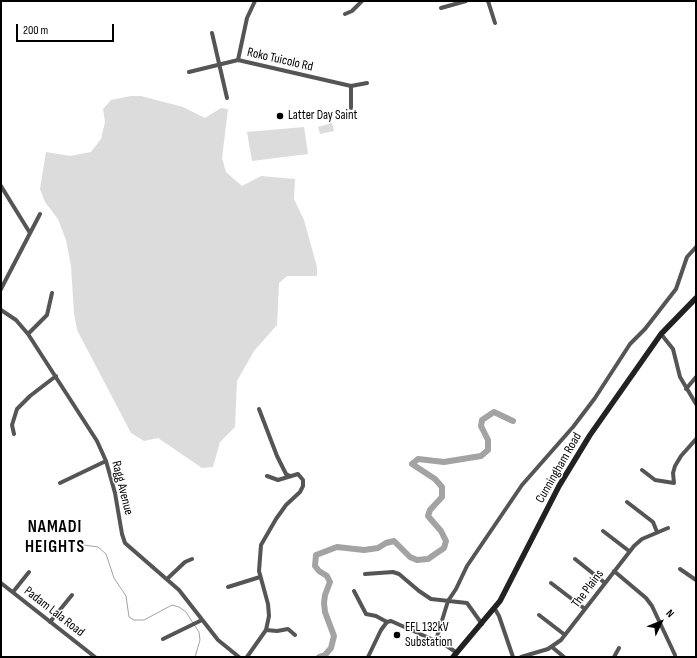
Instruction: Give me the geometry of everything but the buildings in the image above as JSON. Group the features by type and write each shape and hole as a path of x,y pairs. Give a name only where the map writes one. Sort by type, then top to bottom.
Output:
{"main road":[{"name":"Cunningham Road","path":"455,655 495,609 582,447 662,334 696,298"}],"street":[{"path":"238,60 247,18 255,1"},
{"path":"344,14 352,11 362,1"},
{"path":"441,8 466,1"},
{"path":"488,1 494,22"},
{"path":"212,33 226,98"},
{"name":"Roko Tuicolo Rd","path":"189,72 238,60 351,86 367,83"},
{"path":"351,86 351,108"},
{"path":"1,186 30,233"},
{"path":"1,289 40,214"},
{"path":"436,640 448,601 456,590 467,566 522,485 573,427 595,398 630,344 645,329 676,289 687,257 696,247"},
{"path":"28,334 47,315 52,293"},
{"name":"Ragg Avenue","path":"1,310 16,320 28,334 92,432 106,461 115,493 125,543 167,579 186,599 218,640 239,657"},
{"path":"662,334 673,349 680,377 696,404"},
{"path":"14,434 12,425 17,409 30,396 56,376"},
{"path":"686,389 696,377"},
{"path":"259,409 277,456 286,474 290,476"},
{"path":"642,470 655,480 674,483 675,466 681,456 696,439"},
{"path":"60,483 106,461"},
{"path":"247,657 266,630 269,610 259,571 261,545 276,519 286,505 300,492 303,486 301,475 290,476 278,480 267,476"},
{"path":"627,502 653,522 657,532"},
{"name":"The Plains","path":"521,657 552,647 565,635 629,551 642,539 668,528"},
{"path":"603,531 629,551"},
{"path":"167,579 185,562 192,559"},
{"path":"575,559 605,583"},
{"path":"680,569 696,580"},
{"path":"614,571 646,598 663,627 675,655"},
{"path":"12,592 29,572"},
{"path":"365,574 393,572 399,574 426,596 439,601 467,603 482,624"},
{"path":"228,587 260,577"},
{"name":"Padam Lala Road","path":"1,583 95,657"},
{"path":"551,583 585,609"},
{"path":"354,592 366,614 376,616 387,622 401,624 436,640 455,655"},
{"path":"50,622 72,595"},
{"path":"495,609 500,616 513,657"},
{"path":"539,615 565,635"},
{"path":"163,640 202,620"},
{"path":"368,657 381,630 387,622"},
{"path":"266,630 278,631 288,629 295,635"},
{"path":"552,647 564,657"},
{"path":"614,657 619,648"}],"shaded area":[{"path":"131,96 141,96 183,107 205,118 221,108 228,109 222,158 226,172 242,186 261,176 295,179 294,199 304,220 317,267 317,276 287,276 279,283 277,325 254,351 237,381 235,427 220,442 213,467 202,468 158,438 144,441 131,433 77,330 74,313 71,266 66,240 58,219 45,202 40,189 46,152 70,156 91,152 101,139 105,122 103,109 111,100"},
{"path":"332,123 334,131 320,134 318,127"},
{"path":"304,127 308,154 252,161 247,132"}],"waterway":[{"path":"319,657 325,655 331,648 334,636 325,612 324,603 325,595 330,582 327,576 319,571 315,566 316,555 337,547 364,550 378,548 386,543 394,541 410,557 417,560 428,559 444,548 446,541 441,531 428,516 430,510 442,497 442,487 435,479 412,464 418,459 444,462 481,456 488,450 488,440 481,426 482,420 494,412 513,421"},
{"path":"84,545 98,547 106,554 114,578 126,596 129,617 134,620 144,620 172,605 179,607 186,612 193,623"},
{"path":"195,626 199,632 200,640 195,657"}],"place":[{"name":"Latter Day Saint","path":"280,116"},
{"name":"EFL 132kV Substation","path":"397,635"}],"district":[{"name":"NAMADI HEIGHTS","path":"55,538"}]}
